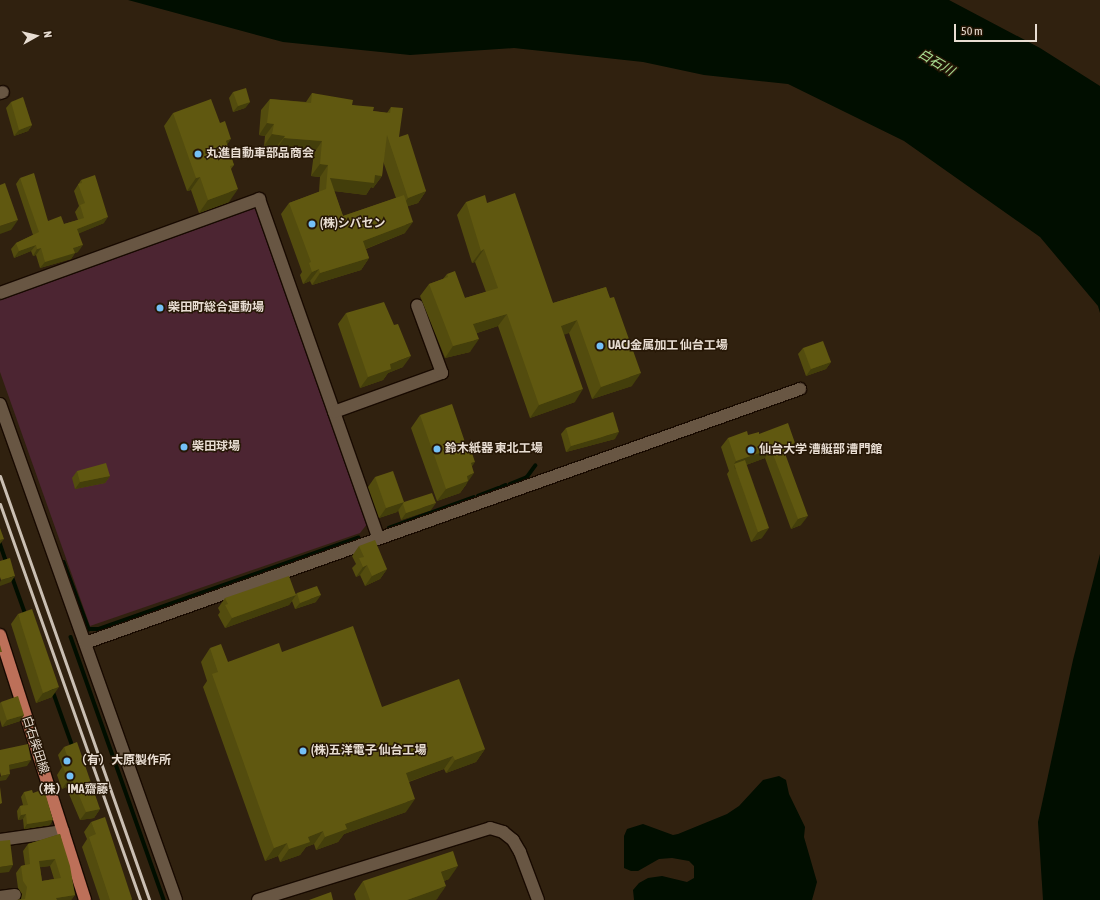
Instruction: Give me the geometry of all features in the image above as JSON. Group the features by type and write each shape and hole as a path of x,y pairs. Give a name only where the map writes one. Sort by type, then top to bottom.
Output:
{"main road":[{"name":"白石柴田線","path":"1,640 86,900"}],"street":[{"path":"0,293 259,199 378,537"},
{"path":"334,412 442,372 417,305"},
{"path":"85,643 378,537 515,491 800,389"},
{"path":"0,404 176,900"},
{"path":"258,900 490,828 503,832 513,840 520,852 538,900"},
{"path":"0,840 63,831"},
{"path":"0,897 15,895"}],"shaded area":[{"name":"柴田球場","path":"257,206 368,523 360,533 90,626 0,372 0,299"}],"water":[{"name":"白石川","path":"128,0 949,0 1040,48 1100,86 1100,313 1098,306 1040,237 904,141 788,84 704,75 643,62 514,48 410,55 283,42"},
{"path":"1100,554 1100,900 1043,900 1038,822 1073,660"},
{"path":"779,776 786,780 789,794 805,827 804,837 817,882 812,900 634,900 633,890 639,883 648,878 662,876 687,882 694,878 694,866 689,861 672,858 659,859 638,871 631,871 624,868 624,836 627,829 643,824 673,835 678,834 727,814 739,806 763,780"}],"building":[{"path":"246,88 250,102 238,106 233,92"},
{"path":"312,93 353,100 352,105 374,107 373,111 390,113 391,107 403,108 399,137 408,134 426,191 408,198 387,135 382,176 375,175 374,183 330,178 343,216 404,195 413,222 363,241 369,258 320,273 319,269 312,272 309,263 311,262 289,203 326,189 328,165 320,164 322,141 284,138 285,136 272,134 274,124 267,123 270,99 311,103"},
{"path":"23,97 32,125 19,130 11,102"},
{"path":"211,99 220,123 225,121 231,139 226,141 234,165 230,166 238,189 208,200 200,177 196,178 173,113"},
{"path":"34,173 48,221 61,216 64,224 84,218 80,205 85,203 78,184 82,183 81,180 95,175 108,217 77,229 83,245 73,248 75,253 45,262 41,248 37,249 36,245 19,251 16,243 39,232 20,178"},
{"path":"5,183 18,220 0,226 0,185"},
{"path":"515,193 553,303 606,287 610,298 614,297 641,373 601,387 577,320 561,326 583,389 539,405 507,314 473,324 479,339 453,346 429,284 448,277 447,274 455,271 465,298 498,288 484,249 481,251 466,202 485,195 487,203"},
{"path":"384,302 394,325 398,324 411,356 390,364 391,369 368,377 346,313"},
{"path":"823,341 831,362 811,369 803,348"},
{"path":"452,404 467,448 470,447 475,462 471,463 474,473 467,476 468,481 446,489 420,415"},
{"path":"613,412 619,432 571,446 566,428"},
{"path":"788,423 795,443 783,448 808,516 798,519 771,449 736,461 728,438 747,431 748,435 759,432 759,434"},
{"path":"745,460 769,528 758,532 734,464"},
{"path":"106,463 110,476 80,482 77,471"},
{"path":"393,471 404,502 386,508 375,477"},
{"path":"432,493 436,503 406,513 403,504 404,502"},
{"path":"0,528 4,539 0,540"},
{"path":"375,540 387,569 372,576 367,565 363,567 359,558 364,557 359,546"},
{"path":"10,558 15,576 1,580 0,561"},
{"path":"289,576 296,595 232,618 225,605 228,604 225,598"},
{"path":"317,586 321,595 300,603 297,593"},
{"path":"32,609 59,687 43,693 18,614"},
{"path":"353,626 382,707 459,679 485,749 455,760 453,756 406,773 415,799 345,824 347,829 325,837 323,831 308,837 310,842 289,849 287,843 274,848 212,674 218,672 210,648 221,644 228,662 279,643 282,652"},
{"path":"18,696 24,715 7,720 1,702"},
{"path":"77,742 100,809 86,812 72,779 68,780 63,767 70,764 64,747"},
{"path":"28,744 31,760 9,765 10,774 1,776 0,750"},
{"path":"0,787 2,803 0,804"},
{"path":"44,789 53,820 27,824 26,814 21,815 20,806 28,805 24,792 32,790 33,793"},
{"path":"105,817 132,899 131,900 110,900 89,837 96,834 91,822"},
{"path":"60,834 70,866 75,895 56,898 57,900 17,900 25,899 27,887 23,881 21,866 30,864 28,844","holes":["55,859 61,878 42,881 39,861"]},
{"path":"10,840 13,865 0,867 0,841"},
{"path":"453,851 458,866 441,872 446,886 407,900 370,900 363,881"},
{"path":"331,892 333,900 309,900"}],"waterway":[{"path":"510,484 527,477 535,466"},
{"path":"501,487 506,485"},
{"path":"478,496 499,488"},
{"path":"389,528 474,497"},
{"path":"64,562 89,629 99,629 358,538"},
{"path":"0,543 7,563"},
{"path":"12,576 26,615"},
{"path":"71,637 164,900"},
{"path":"53,691 73,747"}],"railway":[{"path":"0,476 149,900"},
{"path":"0,504 140,900"}],"place":[{"name":"丸進自動車部品商会","path":"198,154"},
{"name":"(株)シバセン","path":"312,224"},
{"name":"柴田町総合運動場","path":"160,308"},
{"name":"UACJ金属加工 仙台工場","path":"600,346"},
{"name":"柴田球場","path":"184,447"},
{"name":"鈴木紙器 東北工場","path":"437,449"},
{"name":"仙台大学 漕艇部 漕門館","path":"751,450"},
{"name":"(株)五洋電子 仙台工場","path":"303,751"},
{"name":"（有）大原製作所","path":"67,761"},
{"name":"（株）IMA齋藤","path":"70,776"}]}
